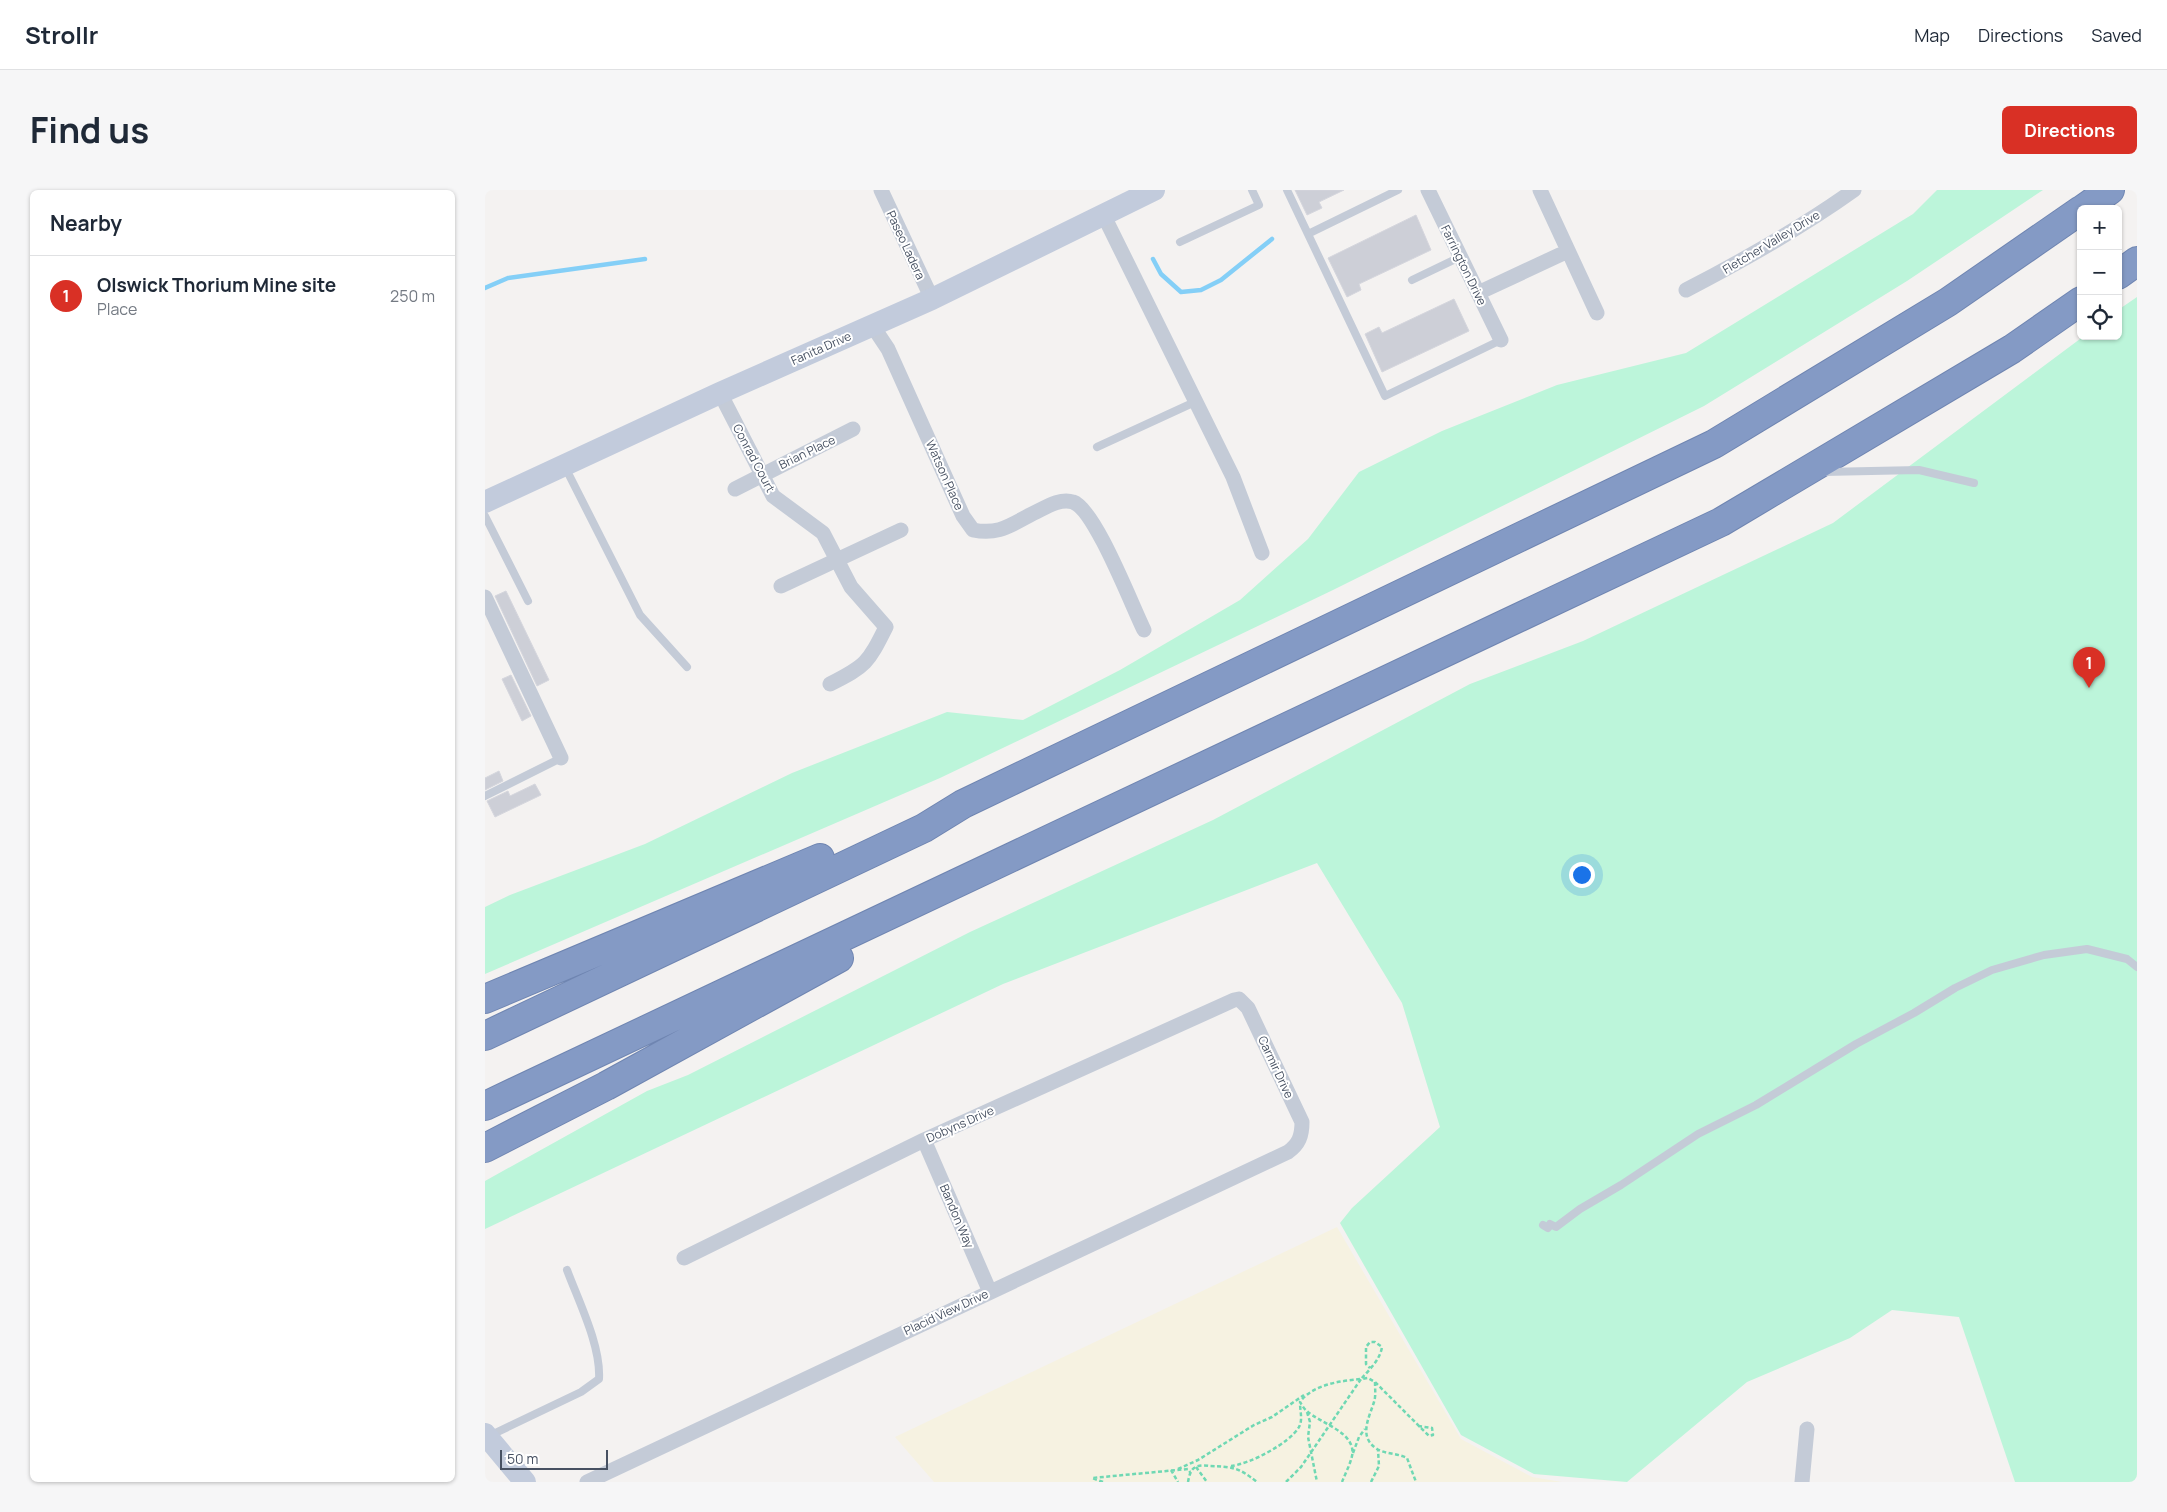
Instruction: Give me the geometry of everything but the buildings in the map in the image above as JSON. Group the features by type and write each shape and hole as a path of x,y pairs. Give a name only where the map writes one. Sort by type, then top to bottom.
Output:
{"highway":[{"path":"2089,205 2110,190"},
{"path":"485,1036 924,828 963,804 1714,444 1948,302 2077,213"},
{"path":"2122,271 2137,261"},
{"path":"485,1106 1721,522 2012,349 2077,304"},
{"path":"485,999 945,805 963,804"},
{"path":"485,1148 606,1086 1079,826"}],"main road":[{"name":"Fanita Drive","path":"485,502 720,393 932,299 1103,214 1140,193"},
{"path":"486,1435 525,1482"}],"street":[{"name":"Paseo Ladera","path":"881,190 932,299"},
{"name":"Farrington Drive","path":"1428,190 1501,340"},
{"path":"1540,190 1597,313"},
{"name":"Fletcher Valley Drive","path":"1686,290 1733,266 1811,221 1854,190"},
{"path":"1103,214 1233,477 1262,553"},
{"path":"1478,293 1569,251"},
{"name":"Watson Place","path":"872,325 888,350 963,516 973,530 987,533 1000,530 1057,502 1072,501 1084,509 1096,527 1144,630"},
{"name":"Conrad Court","path":"720,393 773,496 823,533 851,587 886,627 871,657 858,670 830,684"},
{"name":"Brian Place","path":"735,489 853,429"},
{"path":"781,586 837,558 901,530"},
{"path":"485,597 561,758"},
{"name":"Carmir Drive","path":"1239,999 1248,1008 1302,1122 1300,1138"},
{"name":"Dobyns Drive","path":"684,1258 924,1140 1239,999"},
{"name":"Placid View Drive","path":"587,1482 1288,1152 1296,1146 1300,1138"},
{"name":"Bandon Way","path":"924,1140 990,1292"},
{"path":"1802,1482 1807,1429"}],"lane":[{"path":"1180,242 1259,205 1252,190"},
{"path":"1287,190 1385,396 1501,340"},
{"path":"1308,234 1398,190"},
{"path":"1412,280 1461,257"},
{"path":"1097,447 1197,402"},
{"path":"565,465 640,615 687,667"},
{"path":"1806,473 1919,470 1974,483"},
{"path":"485,516 528,601"},
{"path":"485,796 561,758"},
{"path":"1543,1225 1548,1228 1550,1224 1556,1227 1580,1209 1698,1134 1756,1105 1856,1044 1955,988 1992,970 2044,955 2087,949 2127,960 2137,968"},
{"path":"486,1435 581,1392 599,1379 599,1367 588,1324 567,1270"}],"path":[{"path":"1286,1482 1301,1466 1361,1379 1381,1355 1382,1347 1375,1342 1370,1342 1366,1347 1366,1364 1370,1368"},
{"path":"1178,1469 1198,1460 1272,1417 1305,1394 1342,1381 1368,1378 1375,1382 1418,1426 1429,1436 1433,1435 1432,1428 1418,1426"},
{"path":"1375,1382 1375,1400 1365,1433 1369,1443 1378,1450 1399,1454 1407,1458 1415,1482"},
{"path":"1196,1466 1231,1466 1248,1463 1260,1457 1291,1436 1300,1426 1302,1417 1300,1402 1305,1394"},
{"path":"1300,1402 1307,1412 1310,1422 1308,1437 1317,1482"},
{"path":"1307,1412 1330,1424 1341,1434 1350,1444 1353,1454"},
{"path":"1342,1482 1359,1437 1366,1428"},
{"path":"1371,1482 1379,1466 1378,1450"},
{"path":"1188,1482 1191,1472 1196,1466"},
{"path":"1196,1466 1207,1482"},
{"path":"1231,1466 1246,1473 1257,1482"},
{"path":"1103,1482 1092,1478 1178,1469 1188,1469 1191,1472"},
{"path":"1171,1470 1178,1482"}],"green space":[{"path":"1937,190 2043,190 1907,281 1704,406 1333,590 940,778 485,974 485,907 510,895 645,844 792,773 947,712 1023,720 1120,670 1240,600 1308,539 1359,472 1442,431 1557,385 1686,353 1913,214"},
{"path":"2137,297 2137,1482 2015,1482 1959,1317 1892,1310 1850,1338 1747,1382 1627,1482 1534,1474 1461,1435 1340,1223 1352,1208 1440,1127 1402,1003 1317,863 1003,984 485,1229 485,1181 647,1091 688,1075 970,932 1213,820 1470,684 1583,641 1833,523 2079,340 2122,340 2122,307"}],"sand":[{"path":"1337,1227 1461,1439 1532,1477 1562,1482 934,1482 895,1437"}],"waterway":[{"path":"1153,259 1161,274 1181,292 1201,290 1221,280 1272,239"},
{"path":"485,288 508,278 645,259"}],"place":[{"name":"Olswick Thorium Mine site","path":"2089,688"}]}
